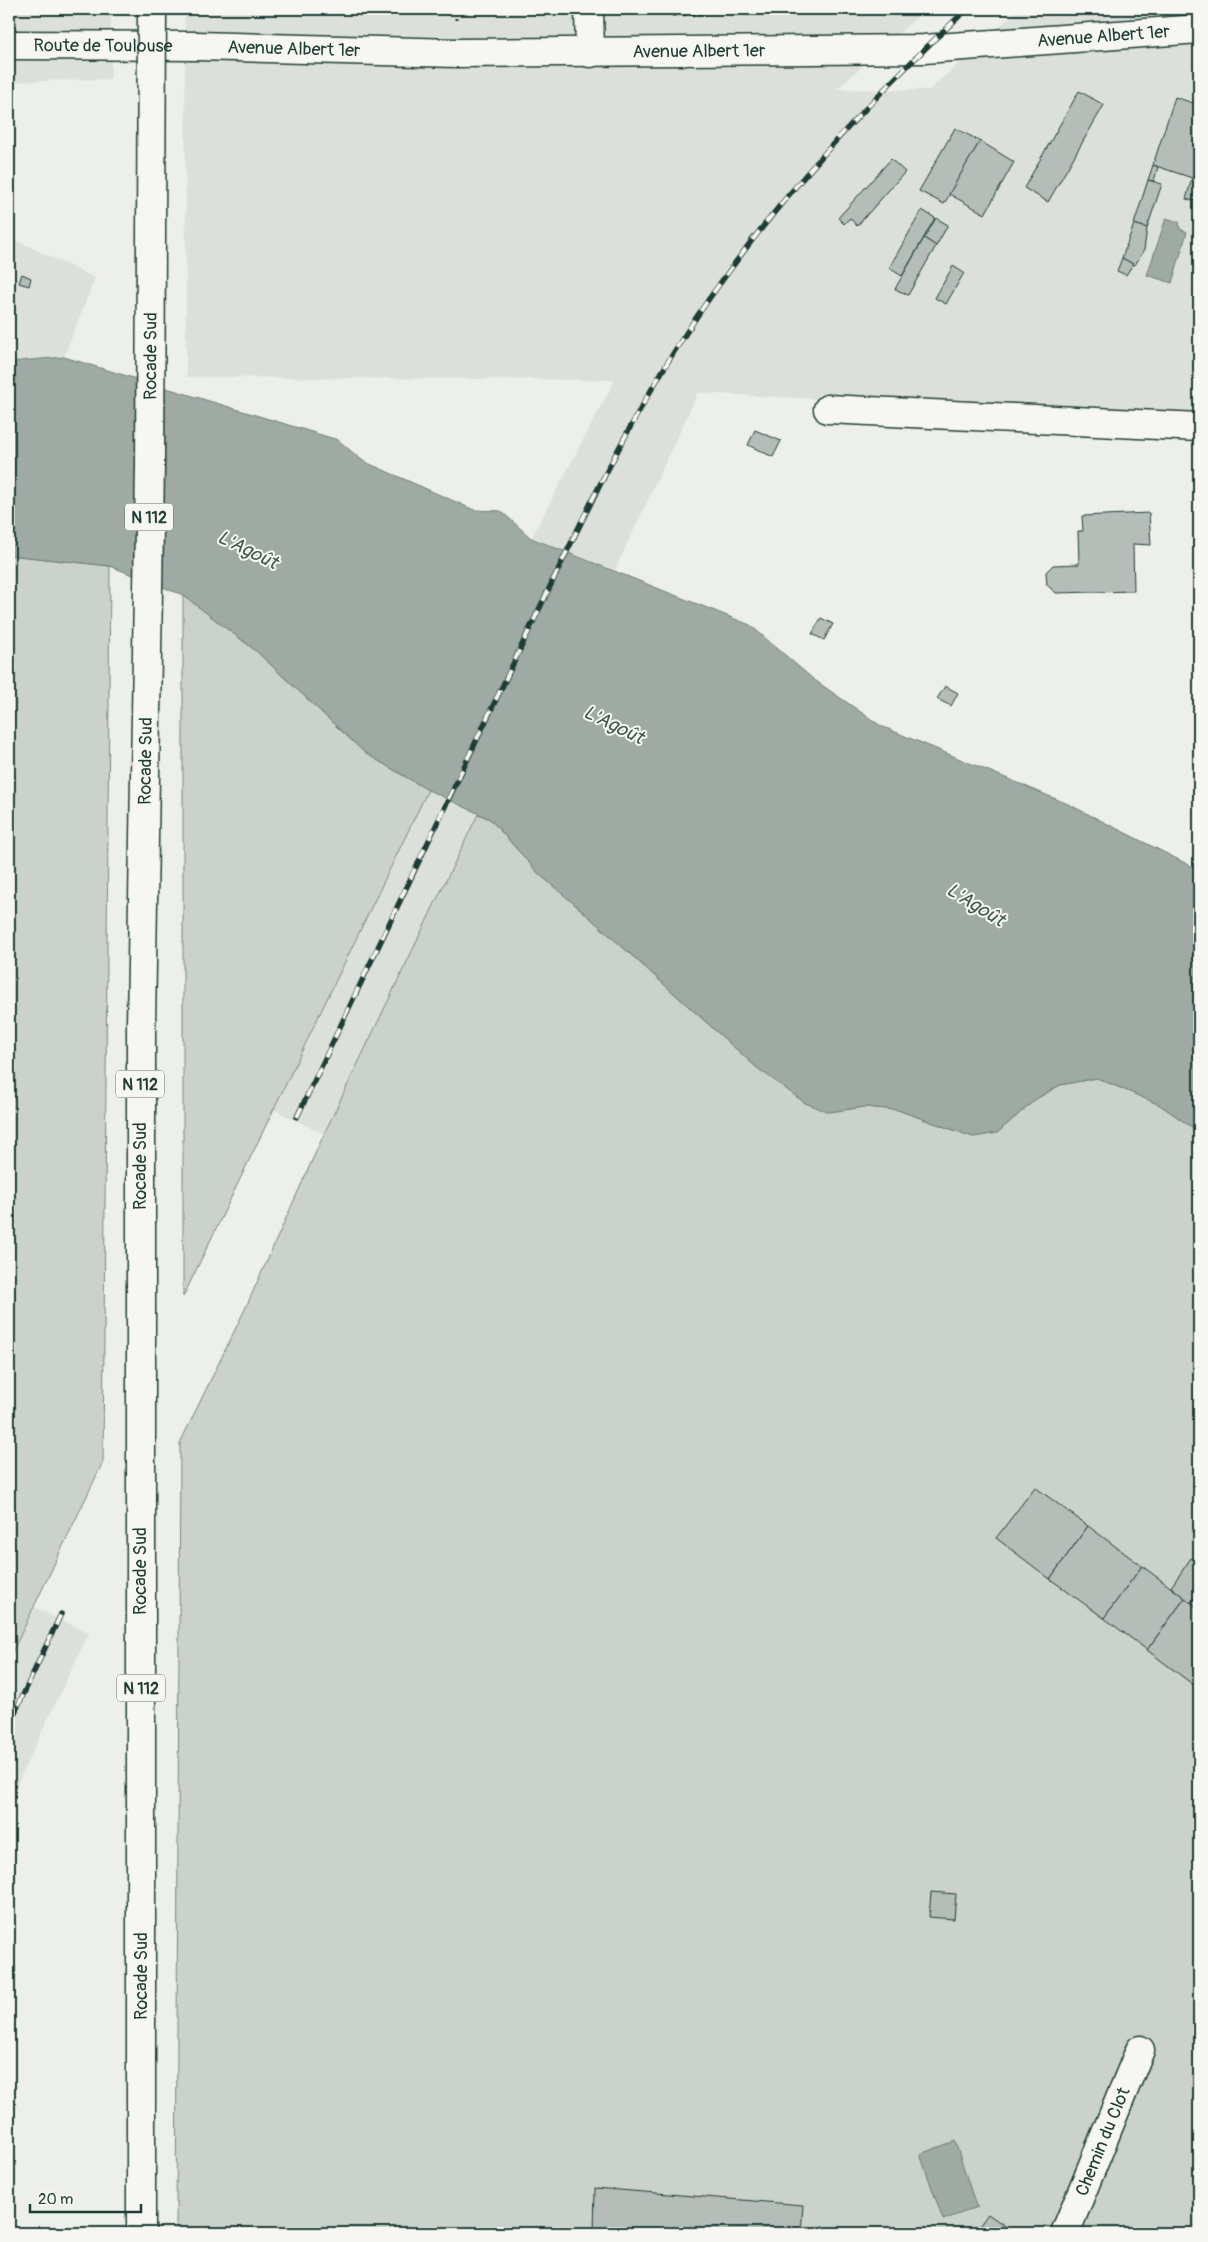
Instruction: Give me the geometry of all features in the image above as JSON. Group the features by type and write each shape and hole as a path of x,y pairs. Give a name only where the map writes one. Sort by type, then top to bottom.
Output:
{"main road":[{"name":"Rocade Sud","path":"140,2233 141,1025 150,455 152,9"},
{"path":"589,9 590,53"},
{"name":"Avenue Albert 1er","path":"197,46 456,53 924,50 1199,29"},
{"name":"Route de Toulouse","path":"9,45 197,46"},
{"path":"828,409 1199,427"},
{"name":"Chemin du Clot","path":"1065,2233 1140,2050"}],"path":[{"path":"456,9 456,20"}],"shaded area":[{"path":"9,9 111,9 111,79 9,82"},
{"path":"185,9 926,9 837,89 929,90 1019,9 1199,9 1199,418 698,393 615,570 531,538 615,380 186,377"},
{"path":"9,237 95,278 64,357 9,362"},
{"path":"9,555 110,566 103,1462 9,1659"},
{"path":"183,595 256,651 365,753 428,790 183,1297"},
{"path":"428,790 478,814 324,1134 274,1110"},
{"path":"478,814 490,819 539,874 756,1067 829,1112 865,1107 898,1110 973,1137 997,1133 1036,1099 1060,1085 1097,1078 1160,1105 1199,1132 1199,2233 176,2233 180,1443 246,1307 324,1134"},
{"path":"34,1607 89,1633 9,1801 9,1659"}],"water":[{"path":"1166,218 1179,222 1180,229 1187,232 1172,283 1147,275"},
{"name":"L'Agoût","path":"64,357 338,440 363,461 474,510 501,511 531,538 750,625 813,679 881,726 1068,804 1199,870 1199,1132 1160,1105 1097,1078 1060,1085 1036,1099 997,1133 973,1137 898,1110 865,1107 829,1112 805,1103 756,1067 539,874 490,819 428,790 365,753 256,651 183,595 110,566 9,555 9,362"},
{"path":"955,2141 976,2206 978,2207 943,2220 920,2154"}],"building":[{"path":"1079,91 1104,105 1048,202 1024,188"},
{"path":"1175,97 1199,105 1199,202 1186,199 1192,178 1153,165"},
{"path":"955,128 980,141 944,204 919,191"},
{"path":"980,141 1014,162 985,214 949,194"},
{"path":"891,159 905,172 857,226 850,218 844,224 838,218"},
{"path":"1153,165 1158,167 1154,181 1148,180"},
{"path":"1148,180 1162,184 1147,228 1134,224"},
{"path":"922,210 935,218 902,276 889,268"},
{"path":"936,218 948,225 936,246 924,238"},
{"path":"1134,224 1147,228 1144,250 1135,265 1122,258"},
{"path":"924,238 936,246 908,295 895,289"},
{"path":"1122,258 1133,264 1126,275 1117,271"},
{"path":"953,266 964,273 946,304 935,298"},
{"path":"22,274 31,278 29,286 19,283"},
{"path":"755,430 781,441 773,457 748,445"},
{"path":"1149,513 1151,545 1133,544 1134,591 1056,593 1047,585 1046,572 1053,565 1079,564 1078,531 1083,531 1082,516"},
{"path":"821,618 833,624 824,640 812,634"},
{"path":"945,686 958,693 951,706 937,699"},
{"path":"1035,1487 1088,1526 1050,1579 996,1538"},
{"path":"1088,1526 1142,1566 1104,1618 1050,1579"},
{"path":"1191,1558 1199,1564 1199,1590 1191,1603 1171,1587"},
{"path":"1142,1566 1185,1598 1147,1650 1104,1618"},
{"path":"1199,1590 1199,1609 1191,1603"},
{"path":"1185,1598 1199,1609 1199,1689 1147,1650"},
{"path":"931,1892 956,1894 954,1919 929,1917"},
{"path":"595,2188 803,2205 801,2233 594,2233"},
{"path":"988,2214 1008,2228 1004,2233 974,2233"}],"railway":[{"path":"297,1117 567,550 614,458 664,368 721,282 777,209 869,105 967,9"},
{"path":"9,1725 61,1614"}]}
